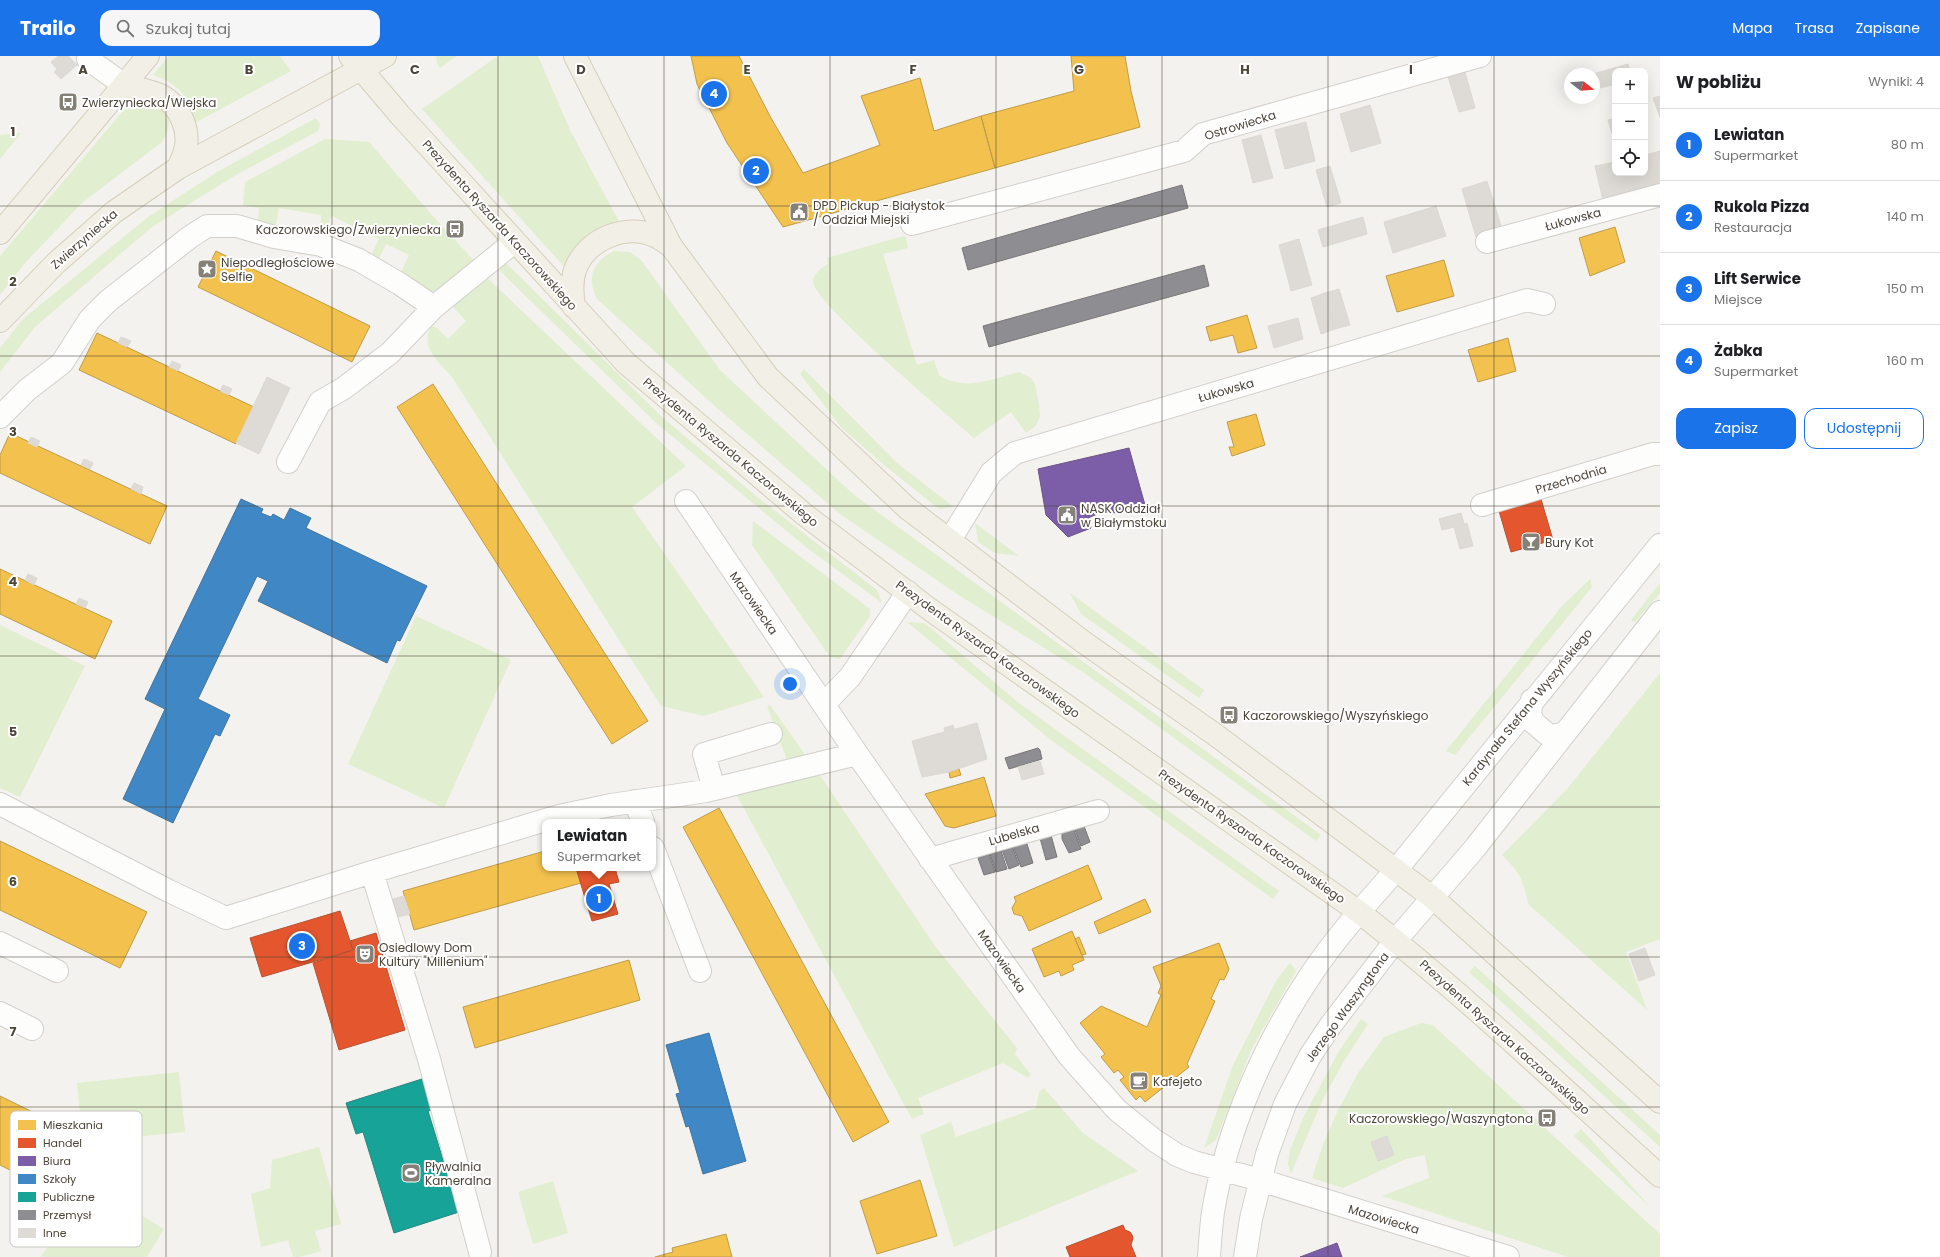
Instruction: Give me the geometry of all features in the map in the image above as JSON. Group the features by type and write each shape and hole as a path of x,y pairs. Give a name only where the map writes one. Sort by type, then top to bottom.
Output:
{"main road":[{"path":"0,233 148,56"},
{"name":"Zwierzyniecka","path":"0,321 56,263 114,212 178,168 356,63 386,56"},
{"path":"575,56 671,246 768,377 907,508 1082,641 1216,736 1432,897 1660,1102"},
{"name":"Prezydenta Ryszarda Kaczorowskiego","path":"356,63 514,242 626,363 805,516 908,592 1359,912 1396,940 1448,984 1660,1176"},
{"path":"124,86 160,96 176,110 183,120 186,136 185,153 178,168"},
{"path":"574,307 572,288 576,269 586,253 600,240 617,233 636,231 655,236 671,246"}],"street":[{"path":"90,56 88,59 124,86"},
{"name":"Ostrowiecka","path":"912,224 1184,151 1203,134 1480,56"},
{"name":"Łukowska","path":"1487,242 1660,195"},
{"path":"0,417 27,390 62,363 90,319 108,302 190,237 207,226 237,226 274,237 321,245 359,260 400,284 434,307"},
{"path":"288,462 320,402 344,388 390,353 434,307 514,242"},
{"name":"Łukowska","path":"950,540 991,473 1015,453 1527,300 1544,304"},
{"name":"Przechodnia","path":"1482,505 1653,454 1660,454"},
{"name":"Mazowiecka","path":"686,501 857,754 1069,1056 1102,1095 1117,1110 1154,1140 1177,1155 1194,1162 1260,1180 1508,1257"},
{"name":"Kardynała Stefana Wyszyńskiego","path":"1359,912 1396,870 1532,700 1660,545"},
{"path":"824,704 850,677 908,592"},
{"path":"1432,897 1475,848 1660,612"},
{"path":"1532,700 1530,713 1537,726 1547,734 1554,736 1564,733"},
{"path":"714,789 704,754 771,734"},
{"path":"549,819 635,801 714,789 857,754"},
{"path":"635,801 642,819"},
{"path":"0,804 169,891 226,918 542,821"},
{"name":"Lubelska","path":"930,859 1098,811"},
{"path":"656,856 700,970"},
{"path":"372,872 429,1059 480,1252"},
{"name":"Jerzego Waszyngtona","path":"1245,1257 1251,1219 1260,1180 1285,1104 1310,1056 1330,1026 1396,940 1432,897"},
{"path":"1209,1257 1213,1211 1223,1171 1237,1122 1254,1080 1274,1038 1312,973 1359,912"},
{"path":"0,943 58,971"},
{"path":"0,1013 32,1029"}],"green space":[{"path":"169,56 280,56 291,71 193,124 189,106 182,92 170,83 153,75"},
{"path":"436,56 457,56 440,68 437,64"},
{"path":"498,56 538,56 571,132 622,227 568,271 422,109"},
{"path":"134,98 156,100 167,115 169,124 162,142 82,203 26,262 0,295 0,256"},
{"path":"316,118 320,125 318,131 236,175 152,227 35,327 0,372 0,348 23,319 148,217 217,172"},
{"path":"21,133 0,159 0,135"},
{"path":"325,139 369,142 432,215 477,264 441,292 432,291 401,272 409,255 386,244 379,259 371,256 379,239 332,216 324,233 320,232 321,215 279,208 275,229 258,221 259,208 243,205 245,182"},
{"path":"903,236 906,237 908,248 883,254 917,365 934,360 939,375 958,383 989,381 1019,372 1031,378 1035,384 1040,416 1036,426 1026,433 1011,412 974,438 858,335 819,294 813,279 818,271 828,264 827,258"},
{"path":"614,251 630,252 641,260 720,370 853,494 1321,835 1316,841 1083,672 960,596 840,514 717,408 597,299 592,284 592,277 596,265"},
{"path":"505,262 662,417 756,496 877,590 882,603 807,548 655,422 498,269"},
{"path":"484,275 686,466 632,507 764,697 704,716 661,706 452,377 432,354 429,347 428,333 432,326 437,328 448,339 466,321 453,307"},
{"path":"804,369 897,463 954,507 939,509 884,465 841,427 800,374"},
{"path":"753,521 870,609 870,616 840,659 830,657 752,545"},
{"path":"975,523 1019,556 995,553 978,542"},
{"path":"1590,579 1592,587 1455,755 1446,751 1561,607"},
{"path":"1660,583 1660,593 1635,622 1631,620"},
{"path":"1070,593 1204,690 1199,698 1081,614"},
{"path":"416,616 511,660 444,808 348,764"},
{"path":"907,622 924,623 1019,703 1279,891 1273,899 1051,740"},
{"path":"0,625 85,666 20,797 0,788"},
{"path":"1660,673 1660,939 1626,952 1647,1010 1528,904 1520,877 1502,855 1567,789"},
{"path":"770,705 806,756 787,760 767,706"},
{"path":"815,768 935,946 1017,1048 1015,1054 1031,1075 1028,1078 1003,1063 918,1098 924,1114 912,1119 735,792"},
{"path":"1290,963 1296,971 1252,1048 1216,1140 1204,1148 1233,1065 1277,979"},
{"path":"1475,966 1660,1135 1660,1147 1469,972"},
{"path":"1361,1019 1368,1024 1344,1061 1322,1101 1291,1174 1288,1164 1290,1150 1304,1116 1339,1051"},
{"path":"1421,1023 1433,1025 1660,1234 1660,1257 1568,1257 1382,1196 1429,1178 1425,1155 1406,1159 1343,1188 1312,1178 1322,1147 1337,1112 1358,1073 1384,1037"},
{"path":"179,1072 185,1132 142,1136 142,1111 80,1111 77,1083"},
{"path":"1044,1088 1083,1133 1138,1171 954,1247 920,1135 951,1122 956,1137 1036,1108 1039,1092"},
{"path":"1581,1129 1587,1135 1651,1208 1574,1136"},
{"path":"319,1147 341,1224 315,1231 321,1251 300,1257 293,1257 288,1240 261,1247 251,1194 270,1188 272,1160"},
{"path":"553,1181 568,1233 533,1244 518,1192"},
{"path":"142,1216 164,1229 147,1257 41,1257 47,1247 142,1247"}],"building: Mieszkania":[{"path":"691,56 739,56 771,118 803,173 880,145 861,96 920,78 934,131 981,116 995,168 783,227 727,143 697,84"},
{"path":"1071,56 1125,56 1131,91 1140,127 995,168 981,116 1074,91"},
{"path":"1615,227 1625,262 1590,276 1579,238"},
{"path":"216,251 370,326 352,362 198,287"},
{"path":"1444,260 1454,296 1397,312 1386,276"},
{"path":"1247,315 1257,348 1238,353 1233,335 1210,341 1206,327"},
{"path":"97,333 254,407 236,444 79,370"},
{"path":"1508,338 1516,371 1478,382 1468,350"},
{"path":"433,384 648,721 612,744 397,407"},
{"path":"1256,414 1265,445 1232,456 1229,447 1234,447 1227,422"},
{"path":"10,433 167,506 150,544 0,473 0,455"},
{"path":"0,569 112,621 95,659 0,614"},
{"path":"959,769 961,775 950,778 949,772"},
{"path":"984,777 996,816 954,828 945,826 925,794"},
{"path":"719,808 889,1122 853,1142 683,827"},
{"path":"0,841 147,912 120,968 0,910"},
{"path":"542,852 542,871 577,871 581,883 414,930 403,891"},
{"path":"1088,865 1102,899 1029,931 1022,916 1014,914 1012,908 1016,901 1014,897"},
{"path":"1145,899 1151,912 1099,934 1094,922"},
{"path":"1072,931 1084,960 1072,965 1074,970 1061,976 1059,971 1044,977 1032,949"},
{"path":"1079,937 1086,954 1082,955 1075,939"},
{"path":"1219,943 1229,969 1224,980 1220,979 1211,999 1215,1001 1187,1064 1189,1067 1145,1102 1140,1096 1136,1100 1120,1080 1124,1077 1118,1070 1114,1073 1101,1057 1105,1054 1080,1023 1101,1006 1147,1027 1161,995 1158,993 1161,986 1153,967"},
{"path":"629,960 640,1000 475,1048 463,1007"},
{"path":"0,1096 31,1111 10,1111 10,1170 0,1165"},
{"path":"920,1180 937,1236 877,1254 860,1201"},
{"path":"726,1234 732,1257 655,1257 673,1252 672,1248"}],"building: Handel":[{"path":"1541,499 1553,540 1511,552 1499,511"},
{"path":"577,871 616,871 619,882 609,884 618,914 592,921"},
{"path":"340,911 353,950 262,977 250,938"},
{"path":"376,933 405,1030 339,1050 313,963 353,950 350,941"},
{"path":"1123,1225 1125,1230 1130,1232 1132,1235 1133,1238 1131,1245 1136,1257 1070,1257 1066,1247"}],"building: Biura":[{"path":"1129,448 1145,505 1114,513 1111,508 1088,518 1091,528 1068,537 1046,515 1038,469"},
{"path":"1337,1243 1342,1257 1300,1257"}],"building: Szkoły":[{"path":"241,499 263,509 261,513 271,517 273,514 284,520 290,508 311,518 306,528 427,586 400,641 397,640 387,663 258,601 268,581 257,576 198,699 230,715 220,736 215,734 173,823 123,799 165,709 145,699"},
{"path":"709,1033 746,1161 703,1174 689,1126 686,1127 676,1094 680,1093 666,1045"}],"building: Publiczne":[{"name":"Pływalnia Kameralna","path":"425,1078 435,1109 428,1111 459,1212 394,1233 363,1132 356,1134 346,1103"}],"building: Przemysł":[{"path":"1182,185 1188,208 968,270 962,248"},
{"path":"1204,265 1209,286 989,347 983,326"},
{"path":"1038,748 1042,759 1009,769 1005,758"},
{"path":"1084,826 1090,842 1081,846 1075,830"},
{"path":"1073,828 1081,849 1069,853 1062,839 1062,833"},
{"path":"1051,835 1057,857 1046,860 1040,838"},
{"path":"1026,841 1033,863 1021,867 1013,846"},
{"path":"1012,846 1019,865 1009,869 1002,850"},
{"path":"1001,851 1007,869 996,872 990,854"},
{"path":"989,854 995,872 984,875 978,858"}],"building: Inne":[{"path":"58,56 68,56 77,65 61,79 54,72 57,69 51,62"},
{"path":"1628,64 1629,68 1614,68"},
{"path":"1612,69 1612,85 1600,88 1600,72"},
{"path":"1465,72 1475,108 1459,112 1448,77"},
{"path":"1660,96 1660,117 1653,98"},
{"path":"1370,105 1381,143 1351,152 1340,114"},
{"path":"1612,119 1612,134 1608,120"},
{"path":"1306,122 1315,161 1285,169 1275,130"},
{"path":"1261,135 1273,178 1253,183 1242,140"},
{"path":"1660,151 1660,187 1603,200 1595,166 1612,163 1612,176 1648,176 1648,154"},
{"path":"1330,166 1341,203 1327,207 1316,170"},
{"path":"1487,181 1502,229 1476,237 1462,189"},
{"path":"1436,206 1446,236 1393,253 1384,222"},
{"path":"1363,217 1367,234 1323,247 1318,230"},
{"path":"1299,239 1312,285 1291,291 1279,245"},
{"path":"1339,289 1350,325 1335,329 1325,293"},
{"path":"1325,293 1335,329 1321,334 1311,298"},
{"path":"1298,318 1303,339 1274,348 1268,326"},
{"path":"121,337 131,341 127,347 118,343"},
{"path":"172,361 181,365 178,371 169,367"},
{"path":"267,377 290,388 259,454 236,443"},
{"path":"223,385 232,389 229,395 220,391"},
{"path":"31,437 40,441 37,447 28,443"},
{"path":"84,459 93,463 90,469 81,465"},
{"path":"134,483 143,487 141,494 131,489"},
{"path":"1461,513 1464,524 1467,523 1473,546 1460,549 1454,527 1442,530 1439,519"},
{"path":"28,574 37,578 34,585 25,580"},
{"path":"79,598 88,602 85,608 76,604"},
{"path":"977,723 987,759 949,772 922,777 912,741"},
{"path":"953,725 954,729 945,732 944,728"},
{"path":"1040,761 1044,774 1022,780 1018,767"},
{"path":"404,896 410,914 398,917 393,899"},
{"path":"1645,948 1655,975 1639,981 1629,954"},
{"path":"1387,1136 1394,1155 1378,1161 1371,1142"}],"place":[{"name":"Żabka","path":"714,94"},
{"name":"Zwierzyniecka/Wiejska","path":"68,102"},
{"name":"Rukola Pizza","path":"756,171"},
{"name":"DPD Pickup - Białystok / Oddział Miejski","path":"799,212"},
{"name":"Kaczorowskiego/Zwierzyniecka","path":"455,229"},
{"name":"Niepodległościowe Selfie","path":"207,269"},
{"name":"NASK Oddział w Białymstoku","path":"1067,515"},
{"name":"Bury Kot","path":"1531,542"},
{"name":"Kaczorowskiego/Wyszyńskiego","path":"1229,715"},
{"name":"Lewiatan","path":"599,899"},
{"name":"Lift Serwice","path":"302,946"},
{"name":"Osiedlowy Dom Kultury \"Millenium\"","path":"365,954"},
{"name":"Kafejeto","path":"1139,1081"},
{"name":"Kaczorowskiego/Waszyngtona","path":"1547,1118"},
{"name":"Pływalnia Kameralna","path":"411,1173"}]}
